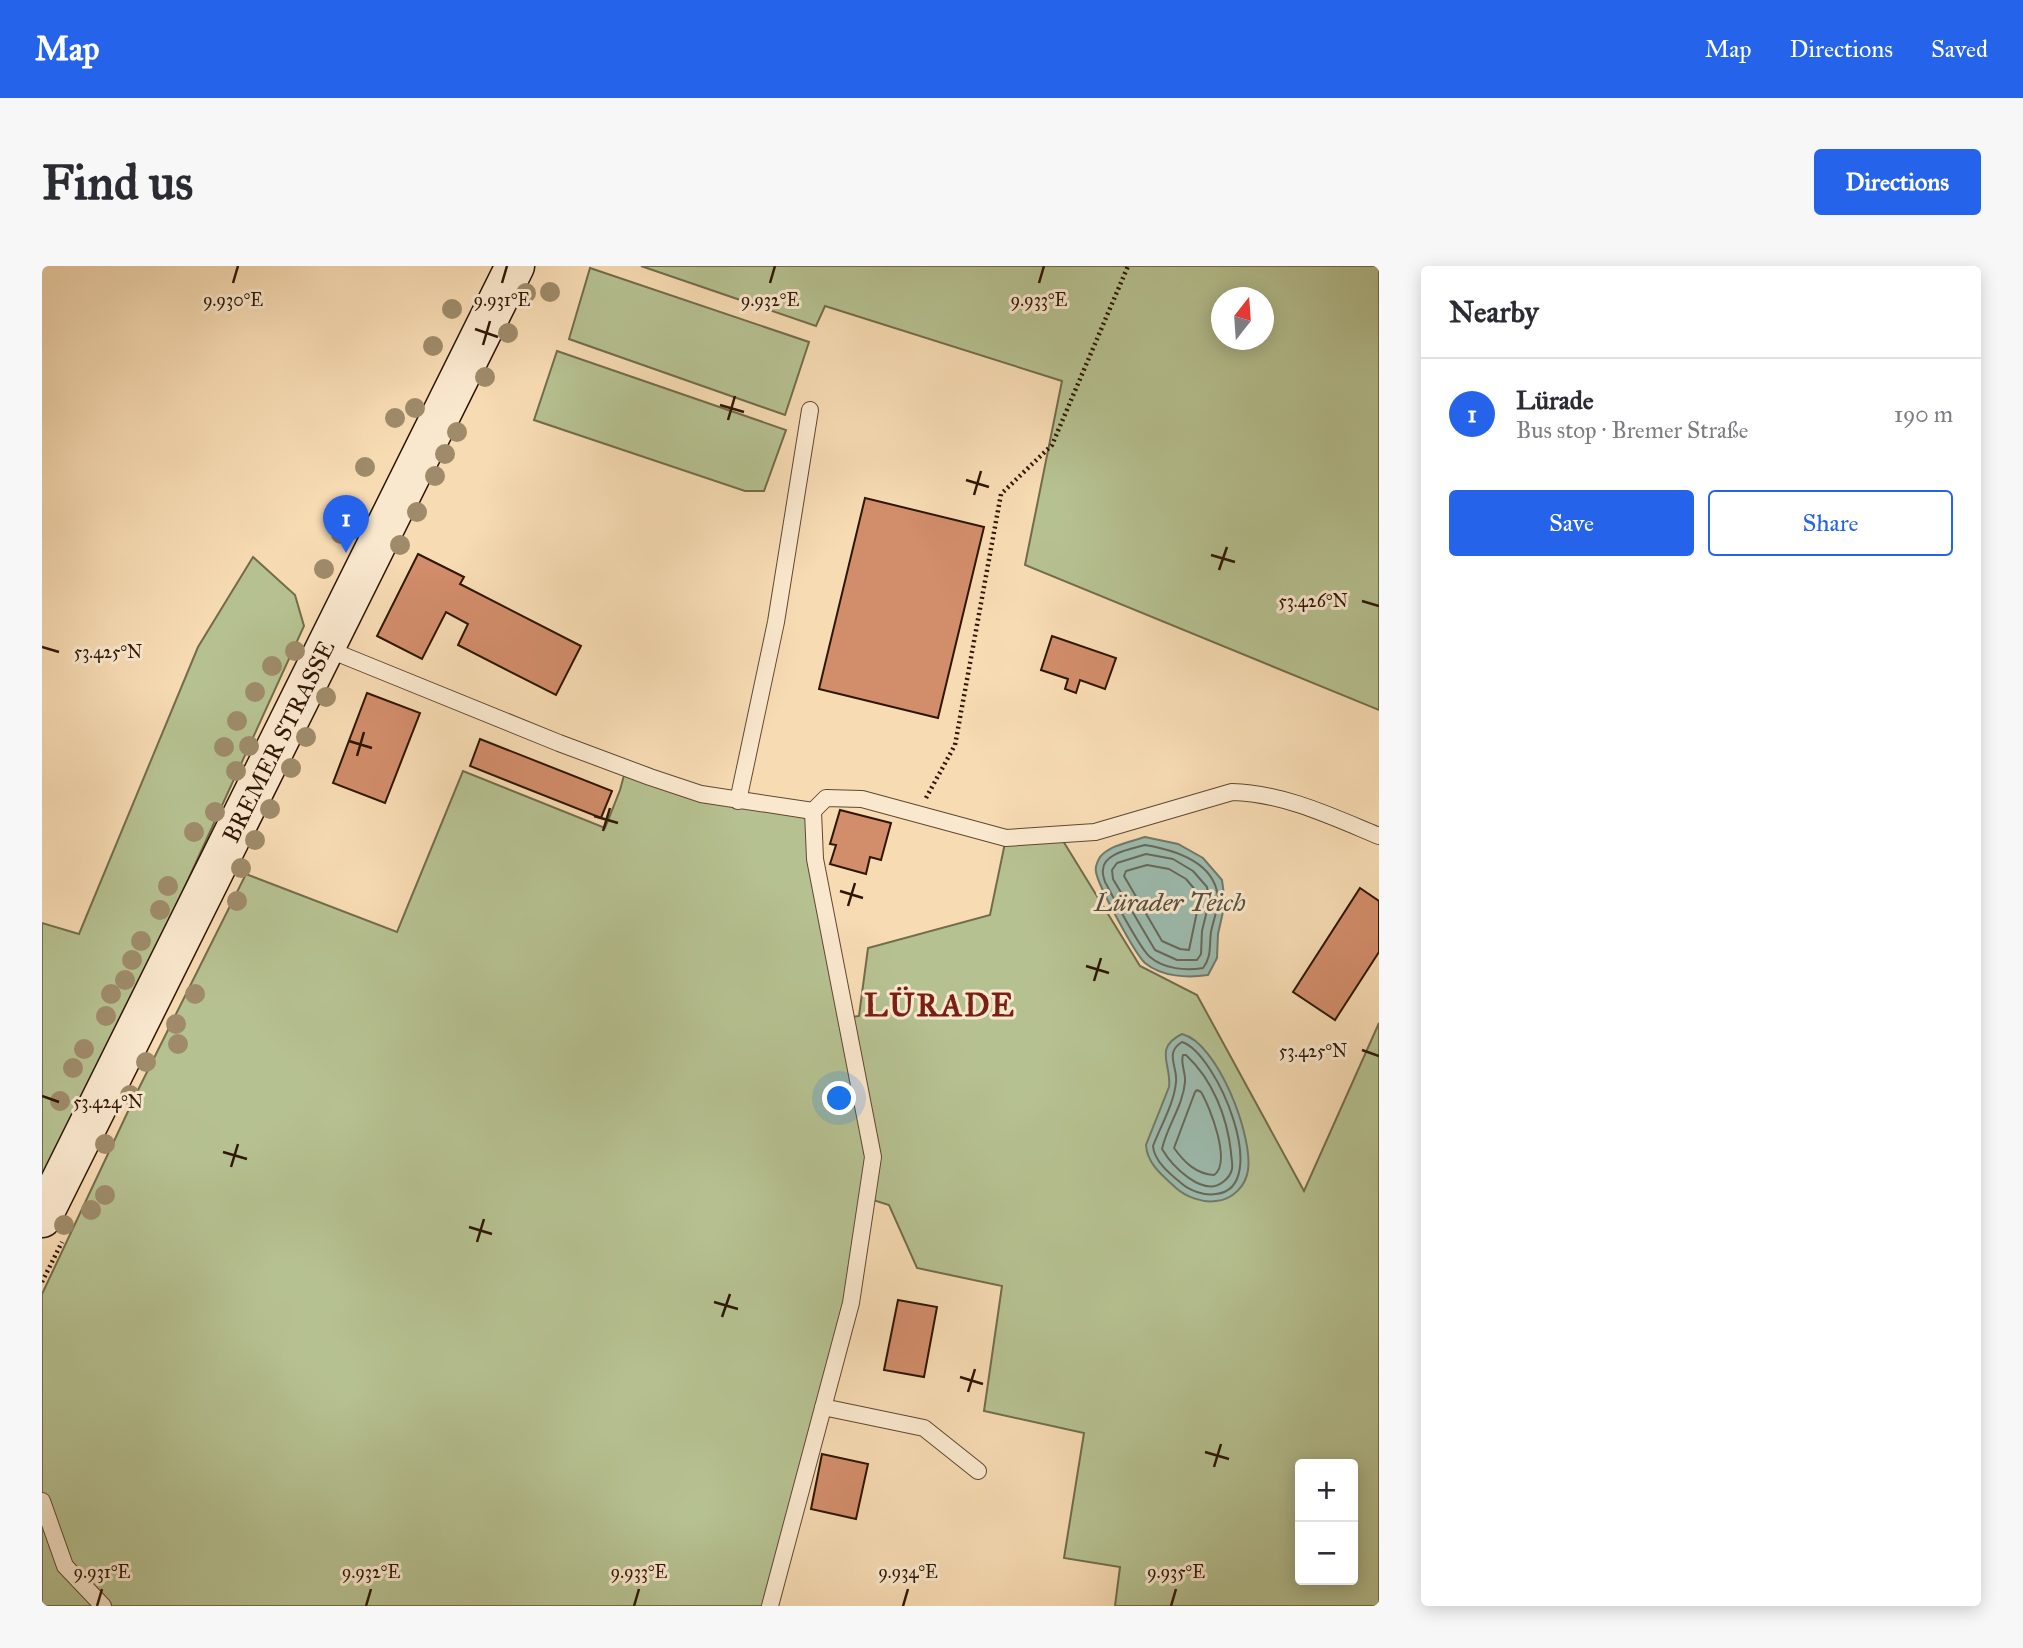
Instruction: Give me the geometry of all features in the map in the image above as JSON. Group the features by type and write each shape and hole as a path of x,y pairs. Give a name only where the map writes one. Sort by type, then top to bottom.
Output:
{"main road":[{"name":"BREMER STRASSE","path":"42,1218 515,266"}],"lane":[{"path":"737,801 776,622 810,410"},
{"path":"326,648 650,777 701,794 813,811"},
{"path":"770,1606 851,1303 873,1157 815,859 813,811 826,798 862,799 1006,838 1060,836 1095,832 1232,792 1252,792 1319,811 1379,836"},
{"path":"823,1407 924,1428 978,1471"},
{"path":"42,1501 65,1566 103,1606"}],"path":[{"path":"918,814 955,745 1001,494 1052,445 1129,266"}],"green space":[{"path":"641,266 1379,266 1379,710 1025,565 1062,381 825,306 816,326"},
{"path":"590,268 809,342 785,415 569,339"},
{"path":"557,351 786,430 764,491 745,491 534,420"},
{"path":"253,557 295,595 304,626 145,974 42,1178 42,923 79,934 198,647"},
{"path":"626,768 650,777 813,811 846,1018 859,1016 868,948 990,915 1006,838 1060,836 1140,966 1197,995 1304,1191 1379,1023 1379,1606 1115,1606 1120,1567 1064,1558 1084,1433 984,1411 1002,1286 917,1268 889,1205 867,1198 851,1303 765,1606 42,1606 42,1294 139,1088 246,874 397,932 463,771 605,828"}],"water":[{"name":"Lürader Teich","path":"1145,837 1178,844 1203,858 1222,880 1225,903 1218,934 1217,958 1208,975 1175,975 1159,971 1145,963 1103,890 1096,870 1100,857 1115,847"},
{"path":"1182,1034 1195,1041 1208,1054 1220,1072 1239,1114 1245,1136 1247,1176 1237,1191 1222,1200 1200,1200 1180,1191 1156,1169 1147,1152 1146,1145 1169,1087 1166,1051 1173,1039"}],"building":[{"path":"865,498 984,527 938,718 819,689"},
{"path":"418,554 464,577 460,584 581,646 556,695 458,645 468,624 446,612 422,659 377,636"},
{"path":"1052,636 1116,658 1105,689 1080,680 1076,693 1065,689 1068,679 1041,670"},
{"path":"367,693 420,713 385,803 333,783"},
{"path":"480,739 612,791 601,818 470,766"},
{"path":"840,810 891,823 881,860 870,857 866,874 830,864 836,845 830,844"},
{"path":"1360,888 1379,901 1379,952 1335,1020 1293,992"},
{"path":"898,1300 937,1307 924,1377 884,1370"},
{"path":"822,1454 868,1464 856,1519 811,1509"}],"place":[{"name":"Lürade","path":"346,553"}],"district":[{"name":"LÜRADE","path":"940,1005"}]}
